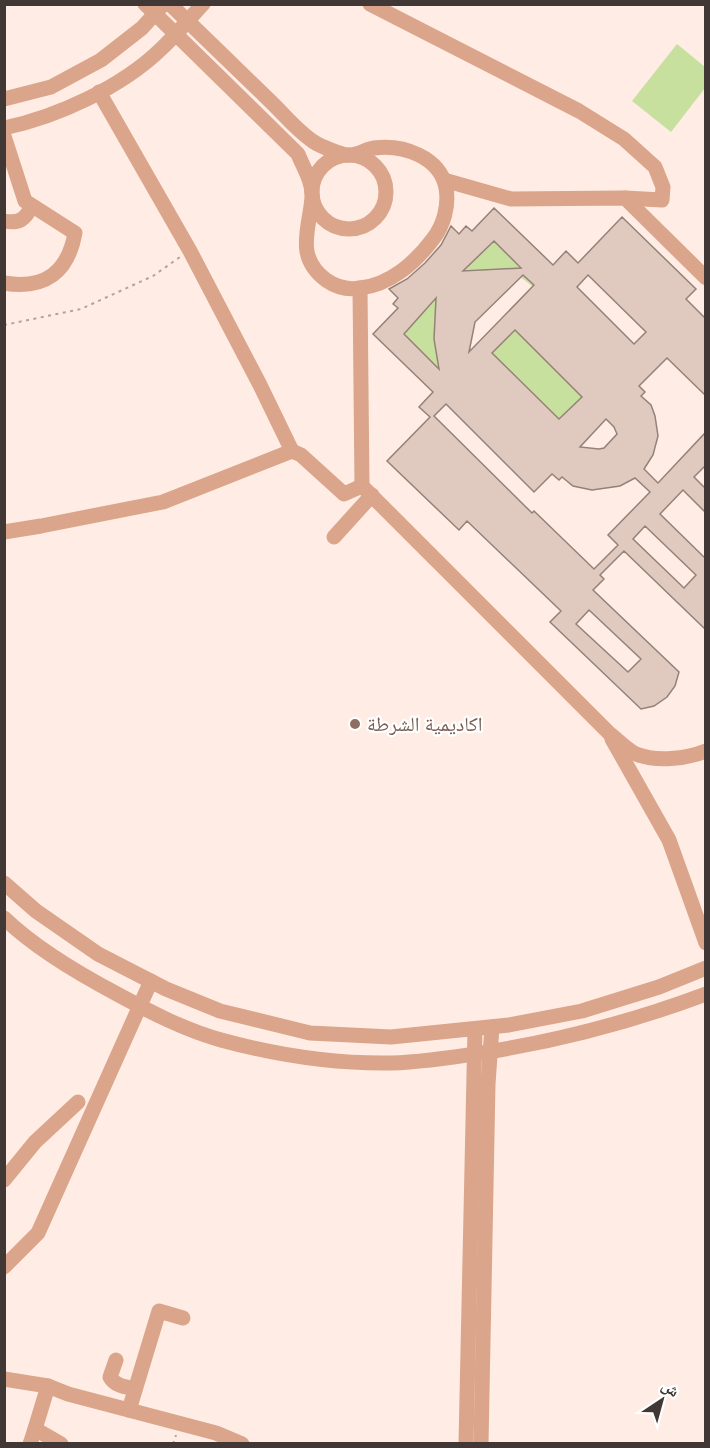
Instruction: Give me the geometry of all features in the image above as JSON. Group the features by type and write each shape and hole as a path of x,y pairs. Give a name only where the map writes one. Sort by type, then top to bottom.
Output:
{"street":[{"path":"4,99 51,87 101,60 142,28 154,8 175,34 298,154 312,195 306,247 310,262 319,274 333,285 351,290 384,282 402,271 434,238 447,210 448,198 444,177 424,157 399,148 375,148 349,155 315,143 170,4"},
{"path":"4,128 25,124 69,108 99,93 140,67 161,50 203,4"},
{"path":"370,4 579,111 624,139 655,167 663,187 662,200 511,199 444,180"},
{"path":"99,93 190,251 292,451 301,455 344,494 367,490"},
{"path":"4,136 25,201 75,233 72,248 62,268 40,283 4,284"},
{"path":"342,155 349,155 358,156 371,163 382,174 386,189 384,205 376,218 363,226 348,230 333,226 320,217 312,203 312,188 317,172 328,162 342,155"},
{"path":"625,198 705,278"},
{"path":"4,221 23,220 32,206"},
{"path":"334,537 367,490 360,288"},
{"path":"4,531 42,526 164,502 292,451"},
{"path":"367,490 610,734 636,754 662,759 705,751"},
{"path":"610,734 669,840 705,943"},
{"path":"4,883 36,911 98,954 151,981 220,1011 310,1033 391,1037 492,1027 582,1011 659,987 705,968"},
{"path":"4,918 84,976 159,1016 219,1040 330,1060 391,1063 490,1052 585,1034 652,1014 705,994"},
{"path":"4,1268 38,1233 151,981"},
{"path":"481,1443 488,1084 492,1027"},
{"path":"466,1443 475,1029"},
{"path":"4,1180 34,1142 78,1102"},
{"path":"129,1410 159,1311 183,1318"},
{"path":"116,1360 111,1380 135,1389"},
{"path":"4,1379 48,1386 68,1394 216,1433 242,1443"},
{"path":"48,1386 32,1436 61,1443"}],"path":[{"path":"4,325 81,309 153,276 190,251"}],"green space":[{"path":"677,44 705,67 705,88 671,132 632,101"},
{"path":"491,243 496,243 536,283 533,287 507,270 463,272"},
{"path":"435,299 439,302 434,331 447,376 406,336 406,331"},
{"path":"515,330 582,397 559,419 492,353"}],"building":[{"path":"494,208 553,265 566,251 578,263 622,217 696,289 686,299 705,318 705,395 667,358 639,386 645,392 641,396 651,405 658,436 653,455 644,469 658,483 705,433 705,466 694,477 705,488 705,512 683,490 660,514 705,558 705,629 624,551 600,575 604,579 593,590 679,672 675,686 667,697 654,706 641,709 550,622 561,611 467,521 459,530 387,461 430,417 419,407 433,392 373,334 398,308 393,304 398,298 389,289 407,279 425,263 441,245 451,226 459,234 466,226 472,231","holes":["494,241 521,268 463,271","523,275 534,285 469,352 475,322","588,275 646,332 634,344 577,287","436,298 434,339 439,369 404,334","515,330 582,397 559,419 492,353","446,404 534,492 552,474 559,480 562,477 573,486 592,490 620,486 635,478 650,492 608,535 618,545 594,569 534,511 532,513 434,416","606,419 617,434 604,448 580,447","645,526 696,575 684,588 633,539","589,610 641,659 628,672 576,624"]}],"place":[{"name":"اكاديمية الشرطة","path":"355,724"}]}
